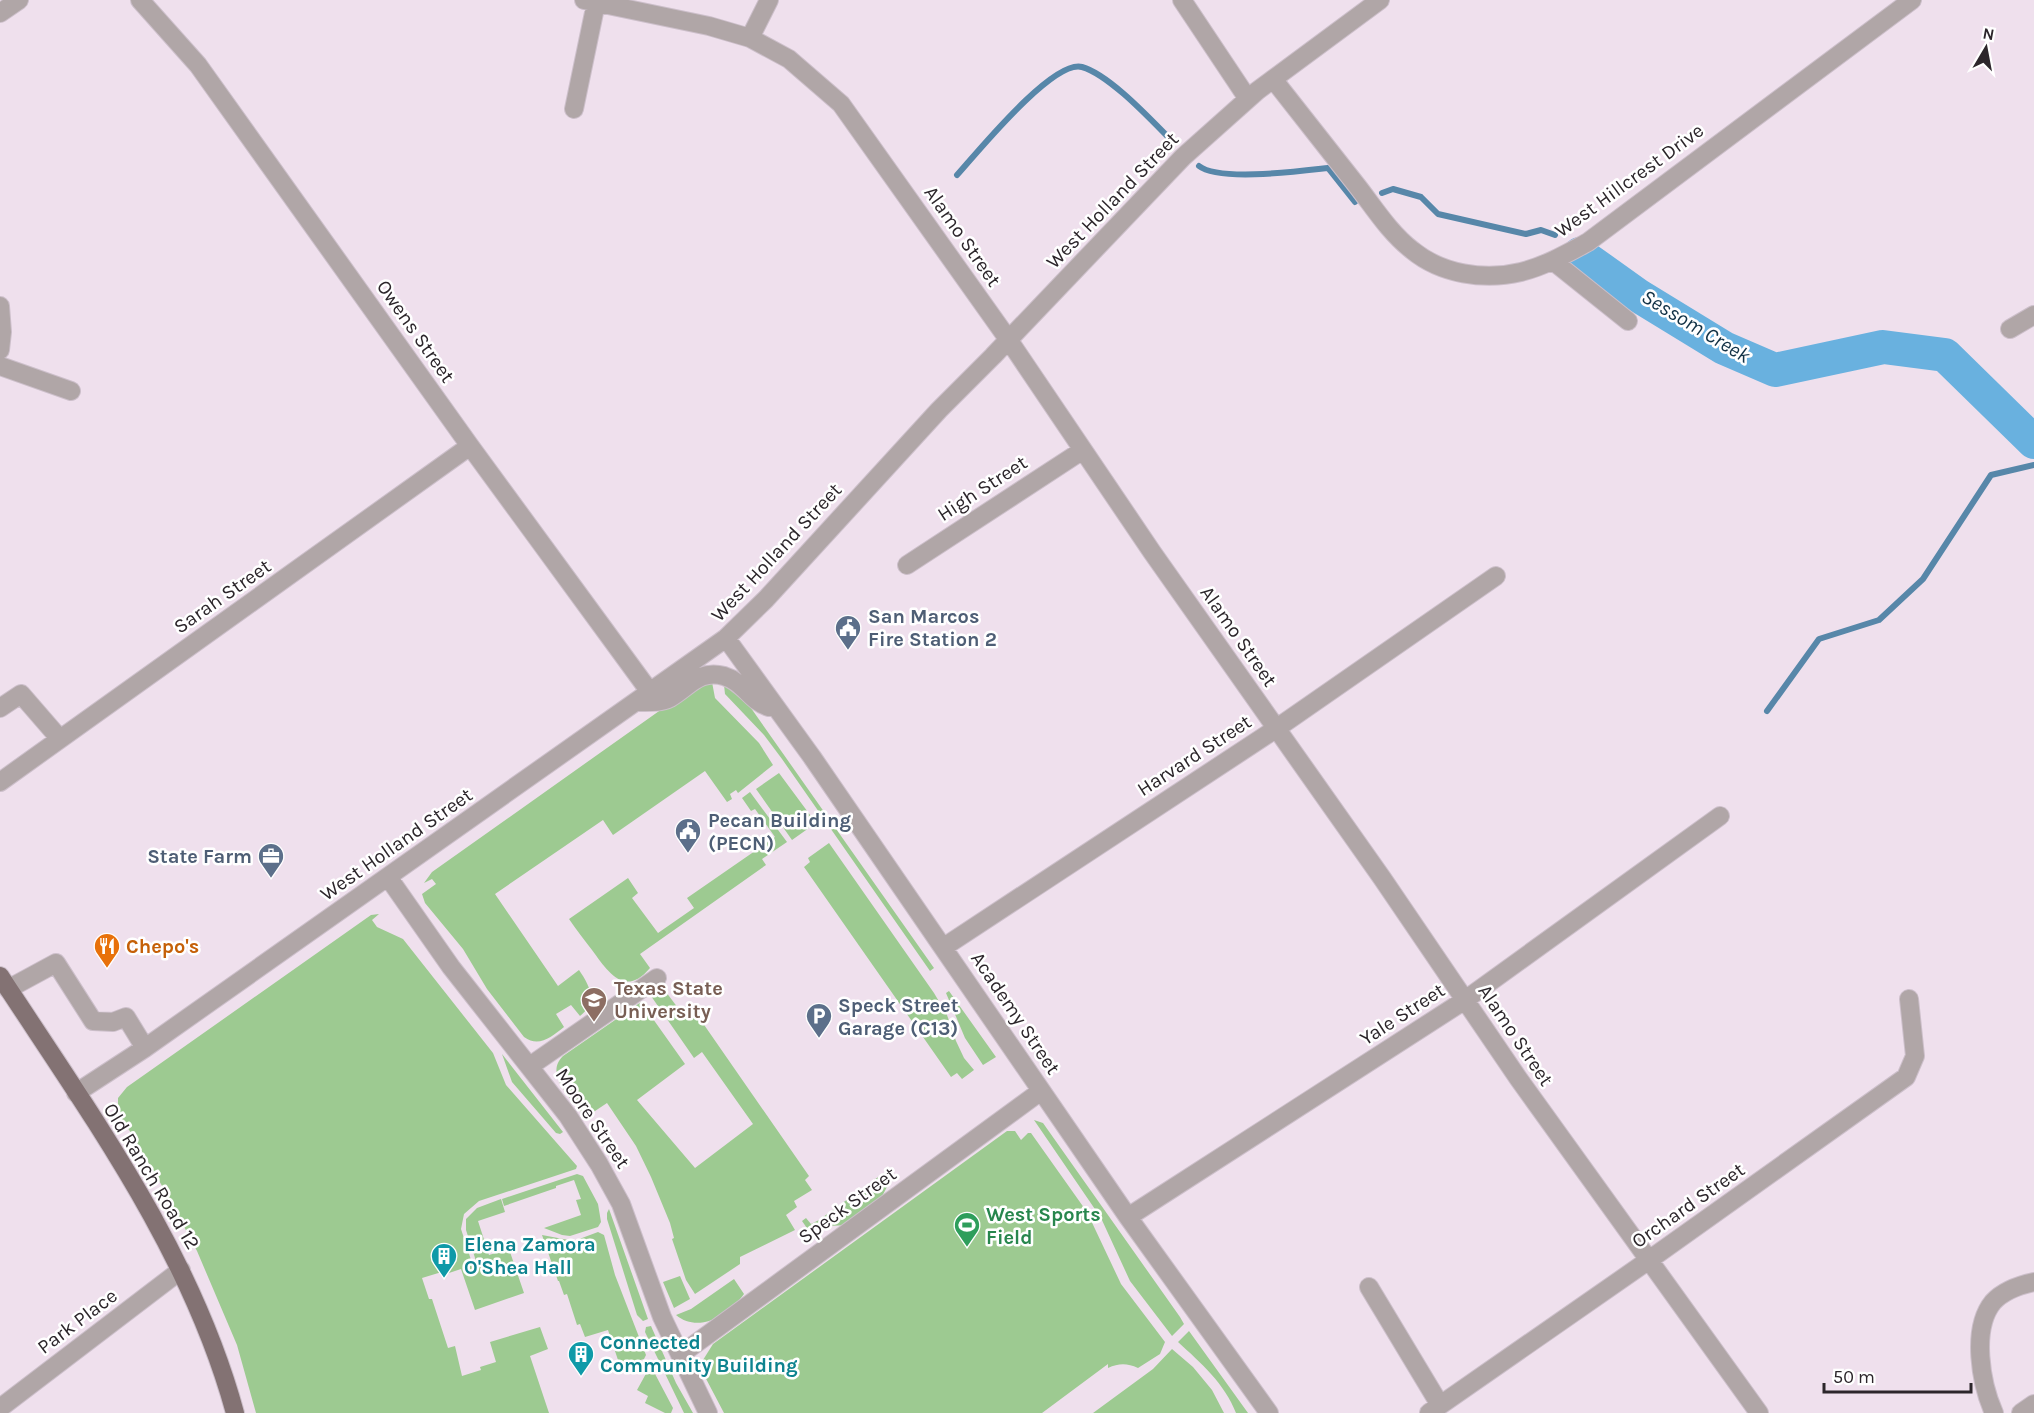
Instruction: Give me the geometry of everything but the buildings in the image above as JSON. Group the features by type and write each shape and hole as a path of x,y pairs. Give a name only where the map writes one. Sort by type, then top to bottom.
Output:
{"main road":[{"name":"Old Ranch Road 12","path":"4,982 141,1197 181,1270 206,1326 235,1413"}],"street":[{"name":"Owens Street","path":"140,0 198,65 470,447 644,697"},
{"path":"750,38 769,0"},
{"path":"1182,0 1248,99"},
{"name":"West Holland Street","path":"76,1093 145,1048 726,638 766,599 939,410 1183,157 1273,79 1380,0"},
{"name":"West Hillcrest Drive","path":"1273,79 1390,228 1425,260 1450,270 1479,275 1520,272 1553,261 1587,242 1912,0"},
{"name":"Alamo Street","path":"574,110 590,1 720,29 750,38 789,59 841,104 1008,339 1152,552 1277,728 1563,1143 1759,1413"},
{"path":"1553,261 1628,321"},
{"path":"0,306 2,332 0,350"},
{"path":"2010,329 2034,315"},
{"path":"0,366 71,391"},
{"name":"Sarah Street","path":"0,781 470,447"},
{"name":"High Street","path":"907,565 1083,450"},
{"name":"Harvard Street","path":"944,947 1277,728 1496,576"},
{"name":"Academy Street","path":"726,638 944,947 1128,1217 1269,1413"},
{"path":"644,697 656,702 669,698 695,678 714,674 739,682 759,704 777,710"},
{"path":"0,708 21,694 60,739"},
{"name":"Yale Street","path":"1128,1217 1465,1000 1720,816"},
{"name":"Moore Street","path":"388,877 451,967 584,1138 621,1204 662,1317 708,1413"},
{"path":"4,982 56,963 93,1021 113,1023 126,1017 145,1048"},
{"path":"530,1066 657,978"},
{"name":"Orchard Street","path":"1434,1409 1649,1260 1906,1077 1915,1056 1909,999"},
{"name":"Speck Street","path":"680,1355 1041,1091"},
{"name":"Park Place","path":"0,1408 181,1270"},
{"path":"1994,1413 1988,1400 1979,1355 1987,1311 1995,1300 2021,1285 2034,1281"},
{"path":"1369,1287 1434,1409"},
{"path":"2021,1413 2034,1404"}],"green space":[{"path":"712,682 715,698 759,743 773,765 738,793 736,790 730,794 732,799 727,802 705,771 613,835 603,820 495,894 558,986 579,970 589,988 590,1000 586,1011 580,1016 571,1005 556,1014 564,1027 545,1040 529,1040 524,1037 487,989 463,949 425,903 422,894 436,884 432,879 424,883 432,872 693,687"},
{"path":"724,685 729,686 746,701 934,968 930,971 782,759 764,735 725,694"},
{"path":"779,773 816,823 792,840 756,789"},
{"path":"750,792 787,842 762,859 766,865 640,954 650,968 641,977 633,981 625,981 611,973 569,919 628,878 638,893 632,898 658,933 694,908 687,898 775,837 755,809 751,811 742,798"},
{"path":"829,843 947,1015 964,1058 974,1070 962,1079 957,1073 951,1077 804,867 810,862 808,858"},
{"path":"379,914 372,920 377,927 403,939 493,1053 506,1085 577,1166 576,1169 479,1201 464,1214 461,1229 472,1263 476,1261 466,1230 466,1219 477,1208 501,1199 505,1212 478,1221 489,1255 509,1249 524,1293 475,1310 461,1269 422,1278 429,1299 432,1299 448,1348 455,1346 462,1376 496,1362 490,1342 540,1327 548,1349 530,1356 549,1413 256,1413 237,1345 197,1251 165,1191 118,1113 118,1098 127,1087 371,915"},
{"path":"663,988 681,1012 691,1006 809,1176 805,1180 812,1190 794,1201 797,1207 786,1215 795,1230 740,1257 740,1264 695,1294 686,1280 672,1239 674,1238 670,1223 636,1146 607,1103 586,1117 568,1096 556,1071 563,1056 641,1002 685,1064 637,1100 695,1168 753,1124 702,1052 694,1058 651,996"},
{"path":"949,991 996,1057 983,1065 965,1038 946,993"},
{"path":"502,1054 563,1132 556,1133 512,1082"},
{"path":"1034,1120 1043,1123 1180,1317 1184,1324 1172,1336 1130,1281 1101,1218"},
{"name":"West Sports Field","path":"1007,1131 1015,1131 1021,1140 1031,1133 1087,1212 1121,1284 1165,1342 1160,1354 1138,1368 1123,1364 1108,1368 1108,1364 1042,1413 724,1413 703,1373 703,1360 713,1344"},
{"path":"892,1167 889,1183 878,1204 848,1225 828,1226 809,1231 802,1221 806,1218 811,1224 819,1220"},
{"path":"577,1174 583,1176 598,1204 601,1222 598,1227 570,1236 544,1228 581,1215 576,1200 581,1199 574,1180 504,1206 502,1199"},
{"path":"609,1209 648,1319 643,1321 637,1315 607,1219"},
{"path":"598,1232 604,1235 615,1275 646,1355 644,1359 620,1366 608,1330 585,1337 580,1324 577,1325 567,1294 564,1295 558,1281 542,1235 574,1241"},
{"path":"680,1276 690,1299 674,1308 663,1282"},
{"path":"734,1279 744,1294 722,1315 713,1320 694,1323 676,1315 691,1309"},
{"path":"651,1326 676,1383 693,1413 684,1413 645,1332 646,1327"},
{"path":"1189,1331 1248,1413 1236,1413 1219,1383 1178,1342"},
{"path":"1172,1349 1193,1367 1212,1390 1224,1413 1093,1413 1153,1369"},
{"path":"648,1370 654,1372 673,1408 671,1413 665,1413 645,1403 648,1396 637,1390"}],"waterway":[{"name":"Sessom Creek","path":"957,175 1016,110 1035,92 1069,68 1082,67 1105,79 1173,142"},
{"name":"Sessom Creek","path":"1199,166 1209,171 1241,174 1328,168 1355,202"},
{"name":"Sessom Creek","path":"1382,193 1393,189 1421,197 1438,214 1526,234 1541,230 1555,235"},
{"name":"Sessom Creek","path":"1580,254 1639,296 1724,348 1775,370 1883,347 1945,355 2034,442"},
{"path":"1767,711 1819,639 1879,620 1923,579 1991,475 2034,465"}],"place":[{"name":"San Marcos Fire Station 2","path":"848,651"},
{"name":"Pecan Building (PECN)","path":"688,854"},
{"name":"State Farm","path":"271,879"},
{"name":"Chepo's","path":"107,969"},
{"name":"Texas State University","path":"594,1023"},
{"name":"Speck Street Garage (C13)","path":"819,1039"},
{"name":"West Sports Field","path":"967,1248"},
{"name":"Elena Zamora O'Shea Hall","path":"444,1279"},
{"name":"Connected Community Building","path":"581,1377"}]}
